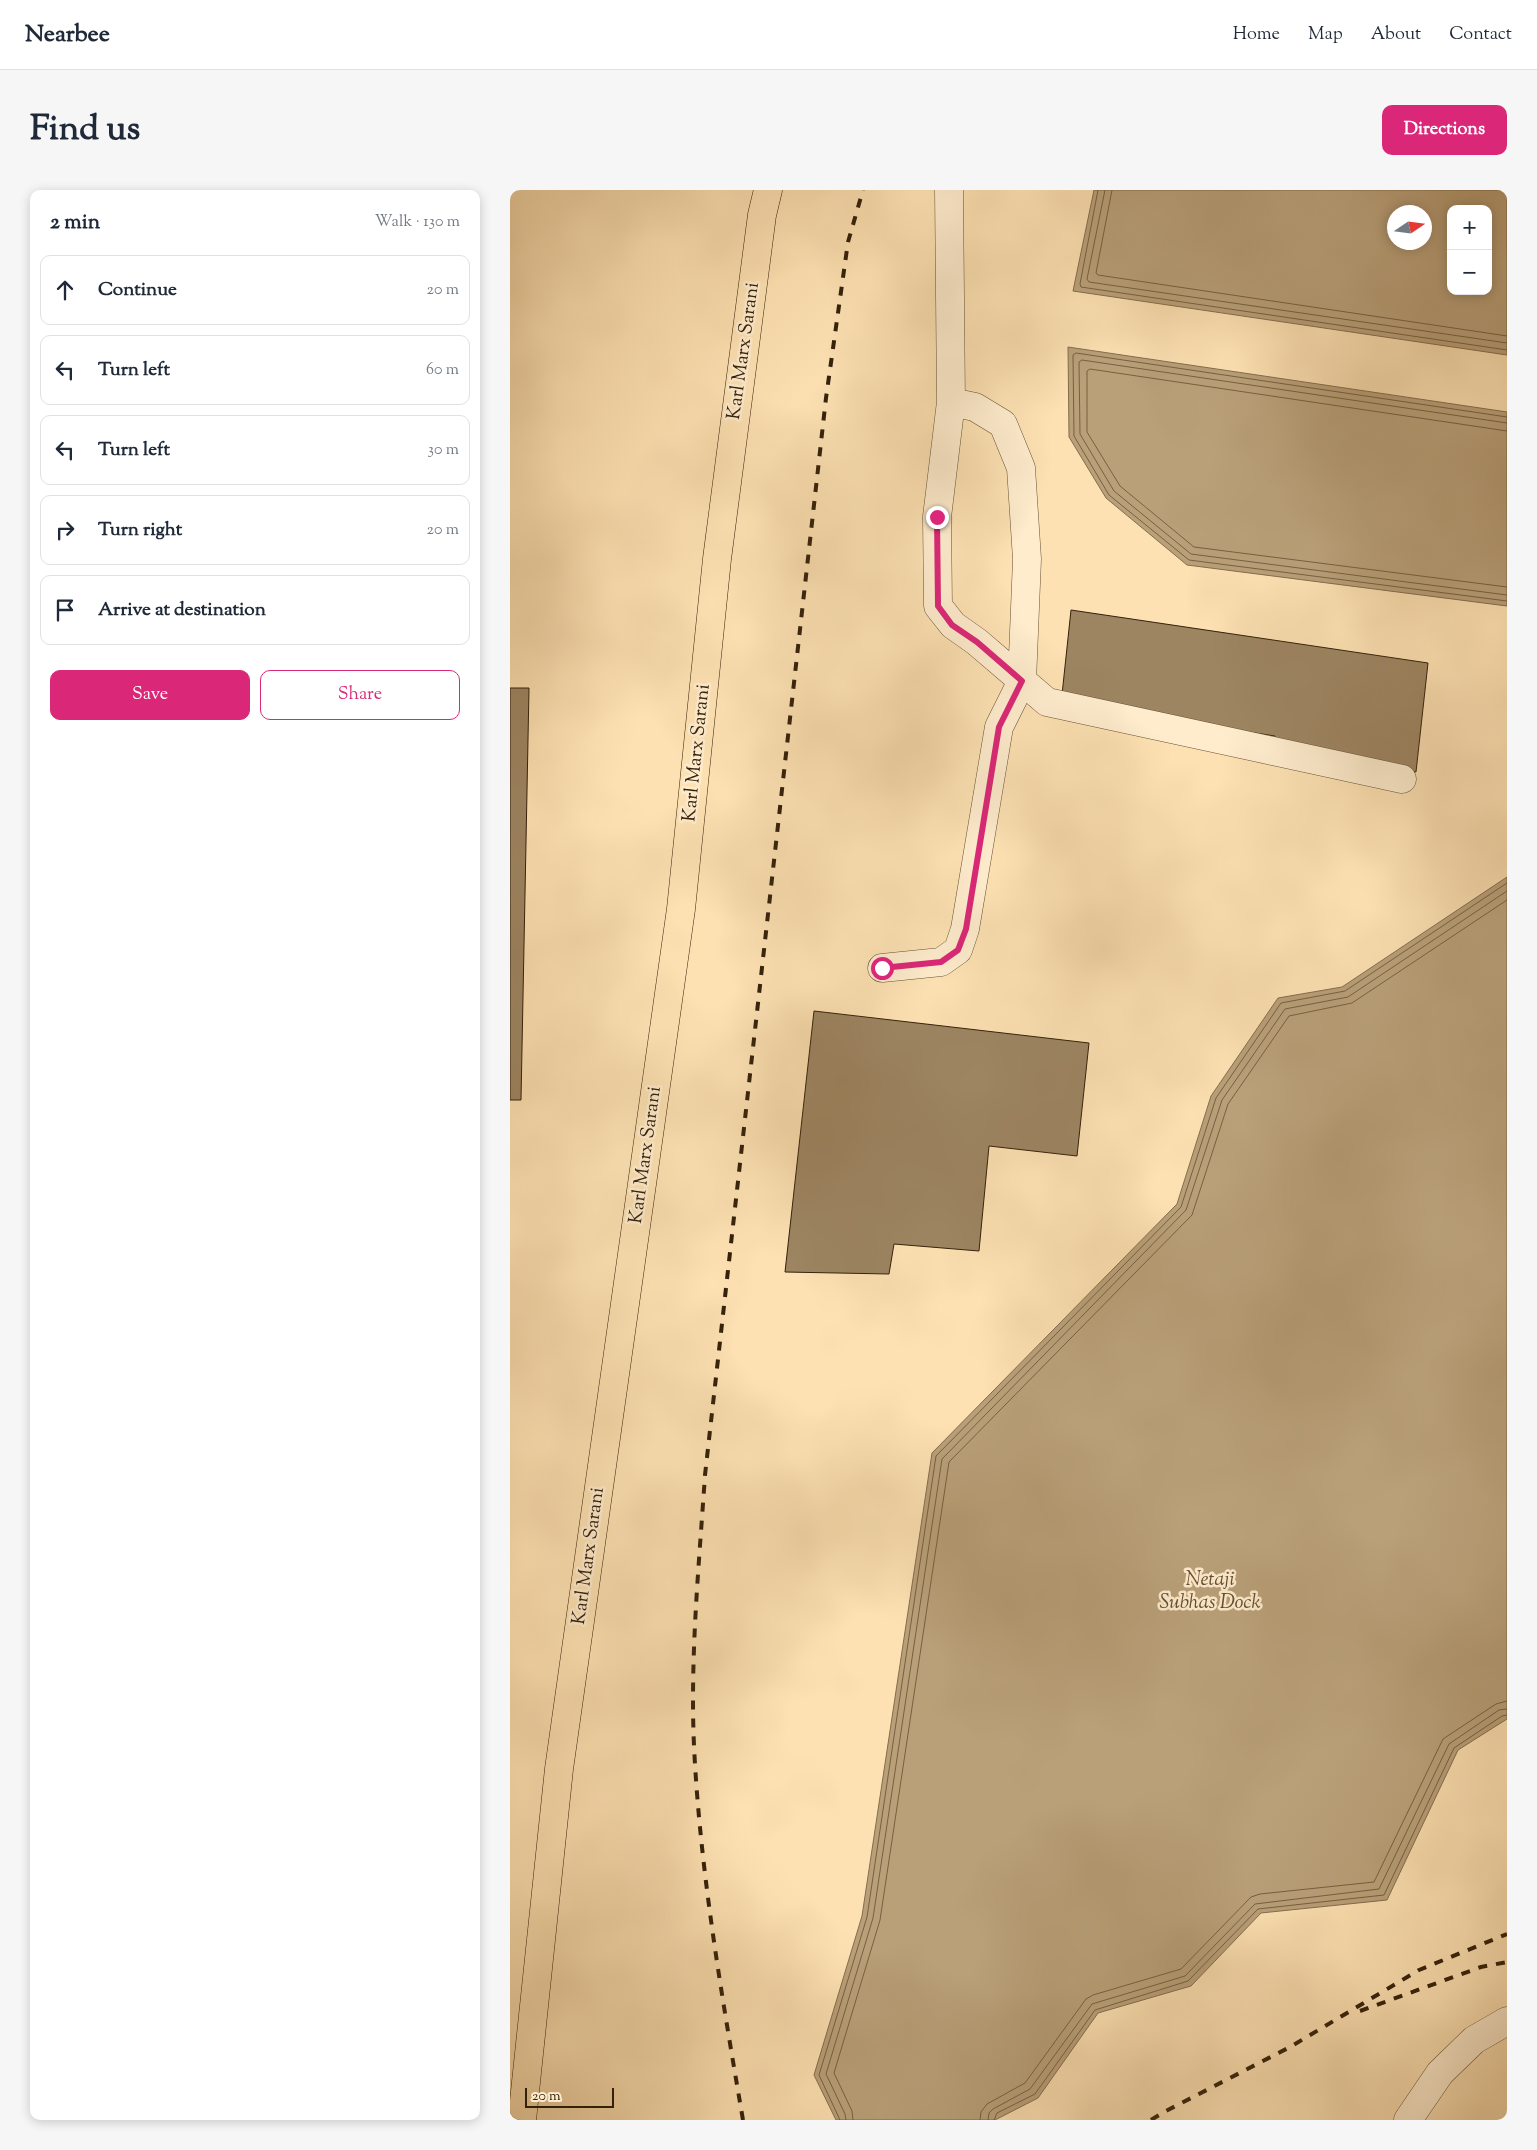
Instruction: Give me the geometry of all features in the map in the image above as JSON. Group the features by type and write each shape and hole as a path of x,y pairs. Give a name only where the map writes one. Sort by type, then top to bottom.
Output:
{"main road":[{"name":"Karl Marx Sarani","path":"522,2120 559,1769 681,909 717,559 762,214 768,190"}],"lane":[{"path":"949,190 951,402 937,517 938,606 952,625 977,642 1047,702 1402,779"},
{"path":"882,968 941,962 958,950 966,929 999,727 1022,681 1027,560 1021,468 1003,424 975,407 951,402"},
{"path":"1408,2120 1440,2073 1474,2040 1507,2021"}],"water":[{"path":"1094,190 1507,190 1507,355 1073,291"},
{"path":"1068,347 1507,412 1507,606 1187,565 1106,498 1069,437"},
{"name":"Netaji Subhas Dock","path":"1507,877 1507,1719 1458,1750 1387,1900 1261,1913 1191,1986 1098,2013 1038,2098 995,2120 836,2120 814,2075 862,1916 932,1453 1177,1204 1211,1096 1278,998 1342,987"}],"building":[{"path":"1071,610 1428,663 1416,772 1274,748 1275,736 1061,704"},
{"path":"510,688 529,688 521,1100 510,1100"},
{"path":"814,1011 1089,1043 1077,1156 989,1146 979,1251 894,1244 889,1274 785,1272"}],"railway":[{"path":"743,2120 713,1934 697,1793 693,1678 698,1577 705,1475 826,398 848,242 863,190"},
{"path":"1151,2120 1290,2047 1419,1970 1507,1934"},
{"path":"1360,2011 1481,1967 1507,1962"}],"route":[{"path":"882,968 941,962 958,950 966,929 999,727 1022,681 977,642 952,625 938,606 937,517"}]}
